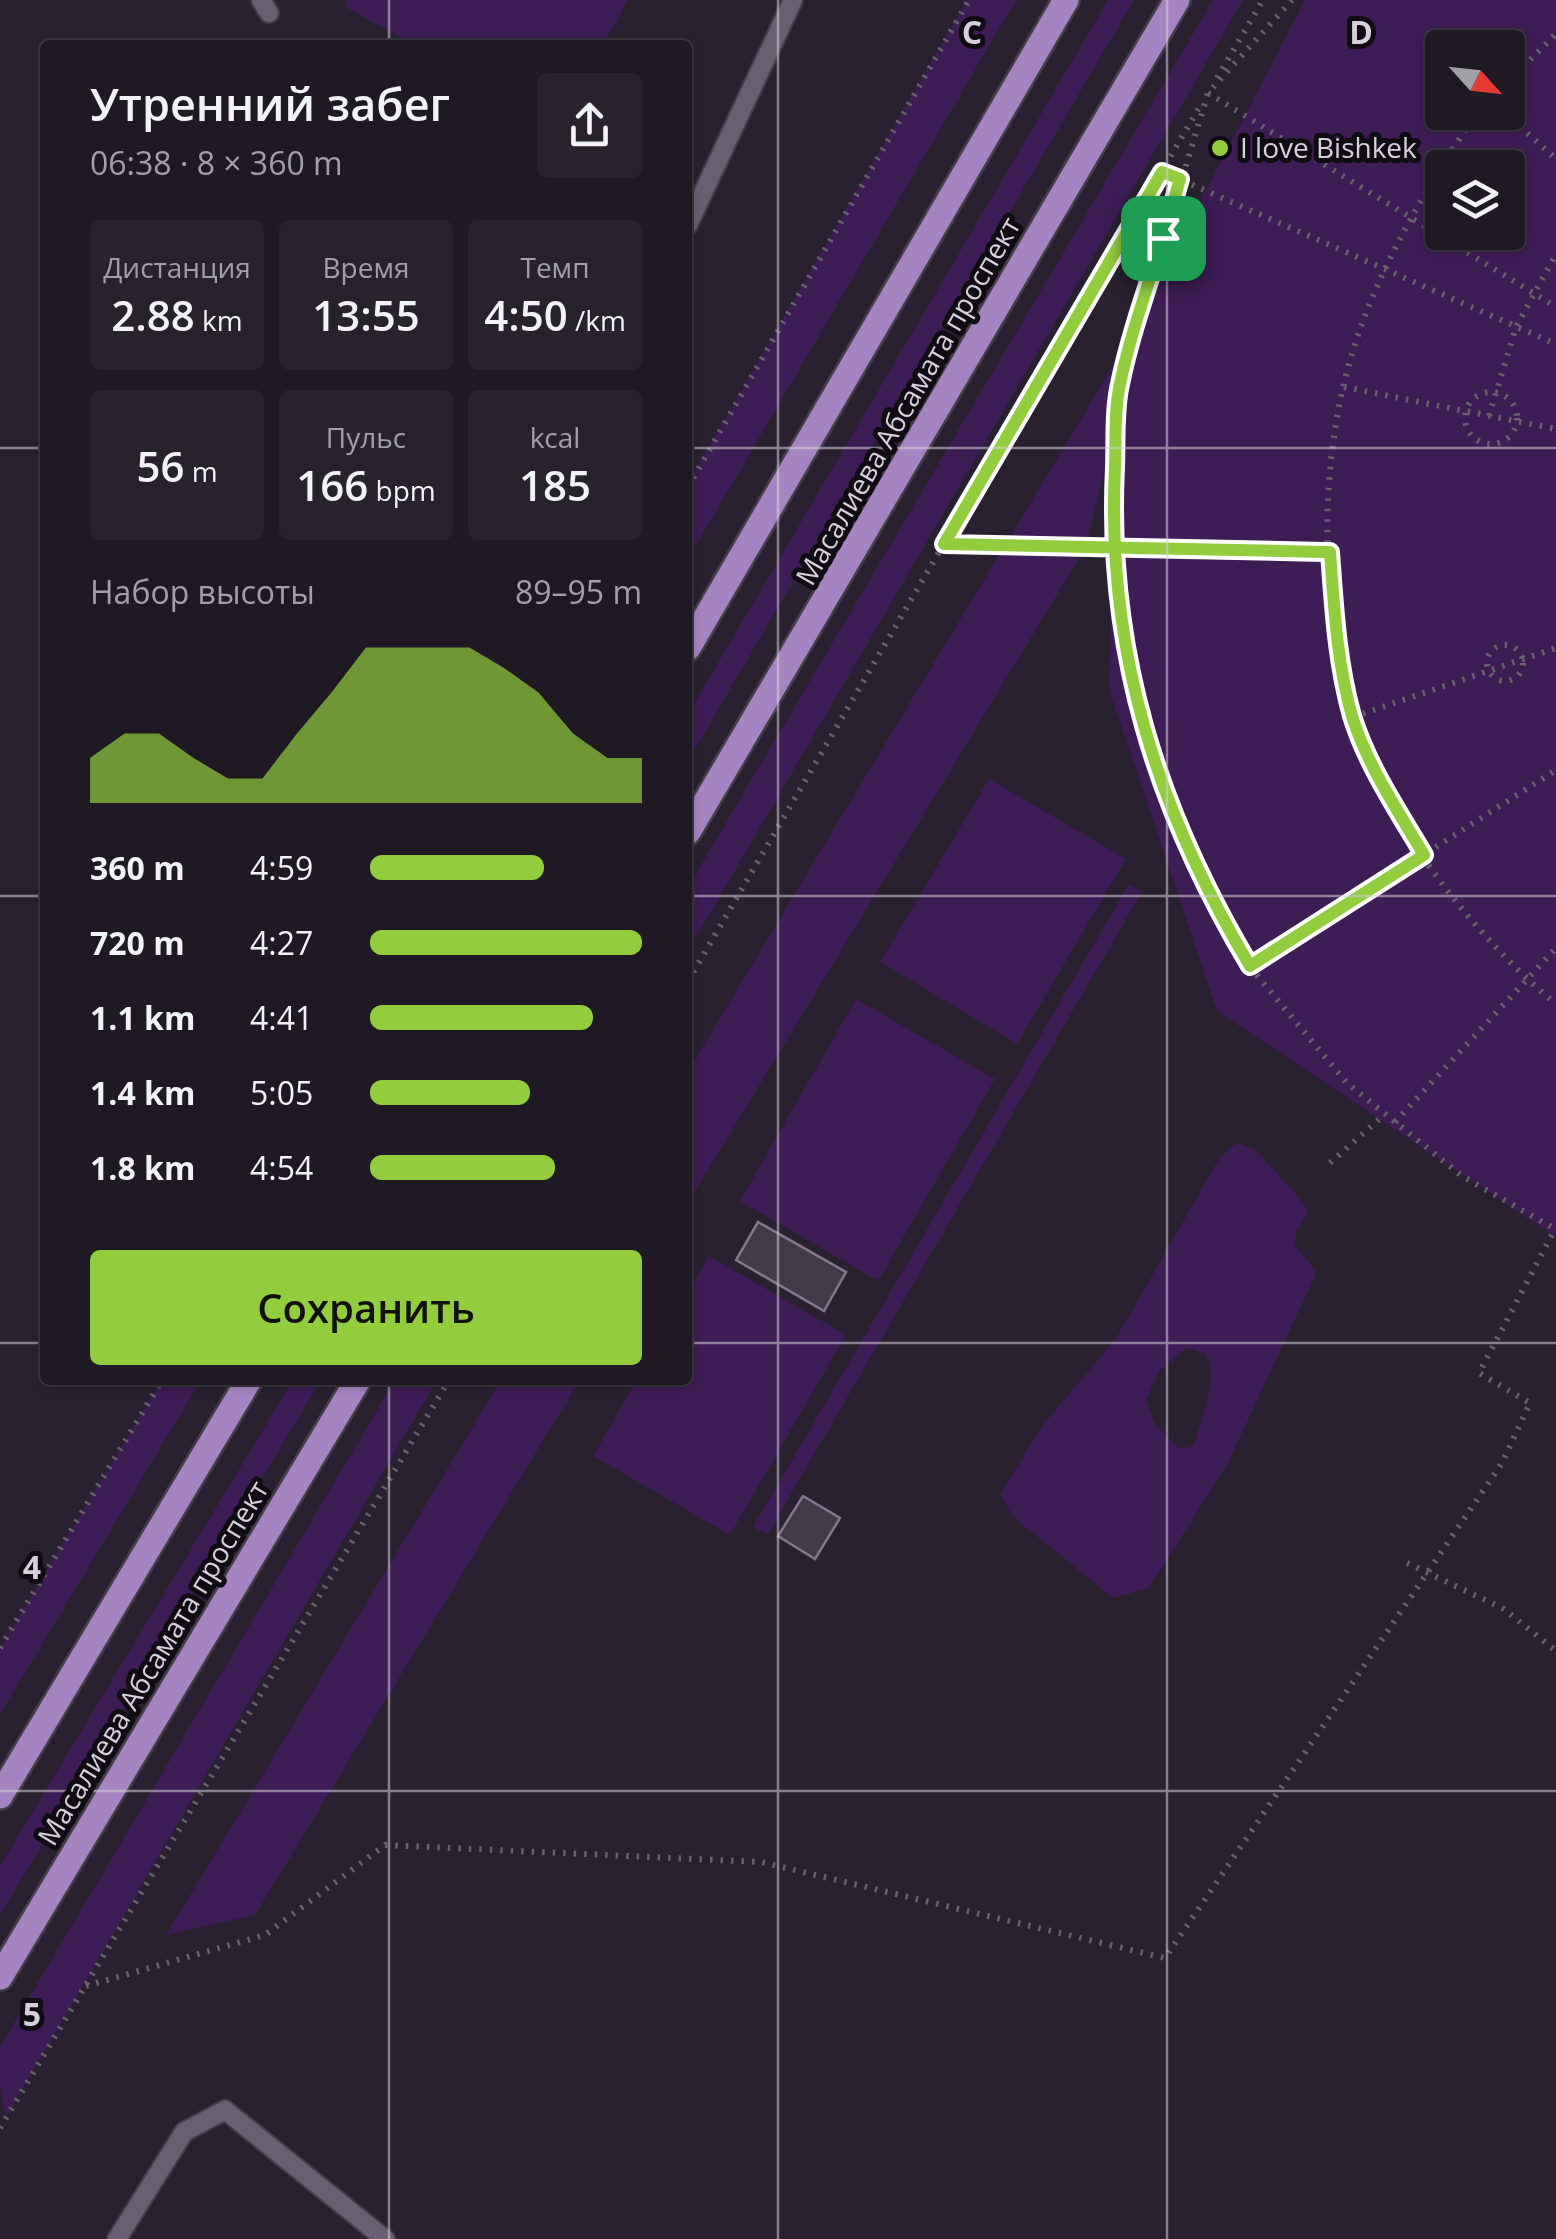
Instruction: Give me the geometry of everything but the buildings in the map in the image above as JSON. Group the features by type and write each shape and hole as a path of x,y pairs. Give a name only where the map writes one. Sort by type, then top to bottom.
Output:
{"main road":[{"path":"692,641 1066,0"},
{"name":"Масалиева Абсамата проспект","path":"692,825 1177,0"},
{"path":"0,1796 246,1385"},
{"name":"Масалиева Абсамата проспект","path":"0,1977 355,1385"}],"lane":[{"path":"692,216 793,0"},
{"path":"117,2239 184,2132 225,2110 385,2239"}],"path":[{"path":"692,480 969,0"},
{"path":"692,974 1263,0"},
{"path":"86,1986 264,1936 385,1844 762,1862 1165,1958 1502,1463 1530,1403 1480,1373 1556,1230 1462,1176 1347,1083 1250,966 1213,908 1156,774 1124,642 1113,548 1119,386 1208,93 1292,0"},
{"path":"1525,65 1556,34"},
{"path":"1208,93 1556,307"},
{"path":"1466,130 1408,218 1358,335 1344,387 1330,476 1336,638 1352,717 1383,786 1424,855 1470,918 1556,1004"},
{"path":"1524,130 1556,159"},
{"path":"1162,172 1556,344"},
{"path":"1488,416 1516,326 1556,254"},
{"path":"1344,387 1556,429"},
{"path":"1494,392 1514,405 1516,421 1502,441 1485,443 1471,435 1466,411 1480,394 1494,392"},
{"path":"944,544 1330,552"},
{"path":"1499,646 1517,650 1522,660 1521,671 1513,679 1502,681 1490,671 1490,654 1499,646"},
{"path":"1352,717 1556,648"},
{"path":"1250,966 1556,770"},
{"path":"1395,1122 1556,948"},
{"path":"1330,1163 1384,1114"},
{"path":"0,1648 159,1385"},
{"path":"0,2128 446,1385"},
{"path":"1407,1563 1504,1609 1556,1651"}],"shaded area":[{"path":"347,0 628,0 606,40 405,40 344,6"},
{"path":"967,0 1016,0 692,552 692,476"},
{"path":"1108,0 1134,0 692,754 692,707"},
{"path":"1213,0 1243,0 692,944 692,880"},
{"path":"1305,0 1556,0 1556,1237 1217,1011 1109,690 1117,418 1086,547 692,1196 692,1064 1119,356"},
{"path":"989,779 1126,859 1017,1044 880,962"},
{"path":"1129,884 1142,892 767,1535 753,1527"},
{"path":"856,999 995,1079 878,1281 740,1201"},
{"path":"1236,1143 1256,1150 1303,1202 1308,1213 1296,1233 1295,1245 1317,1272 1228,1463 1149,1588 1113,1598 1013,1517 1000,1494 1043,1425 1117,1337 1220,1157","holes":["1187,1348 1205,1354 1210,1387 1204,1412 1194,1446 1179,1449 1155,1424 1146,1400 1160,1370"]},
{"path":"709,1256 846,1335 730,1535 593,1456 634,1385 692,1385 692,1286"},
{"path":"159,1385 198,1385 0,1714 0,1648"},
{"path":"290,1385 318,1385 0,1915 0,1866"},
{"path":"392,1385 434,1385 6,2117 0,2087 0,2047"},
{"path":"498,1385 577,1385 255,1915 166,1935"}],"place":[{"name":"I love Bishkek","path":"1220,148"}],"route":[{"path":"1163,238 1119,386 1112,532 1113,548 1124,642 1156,774 1216,909 1250,966 1424,855 1383,786 1352,717 1336,638 1330,552 1113,548 944,544 1162,172 1180,179 1163,238"}]}
